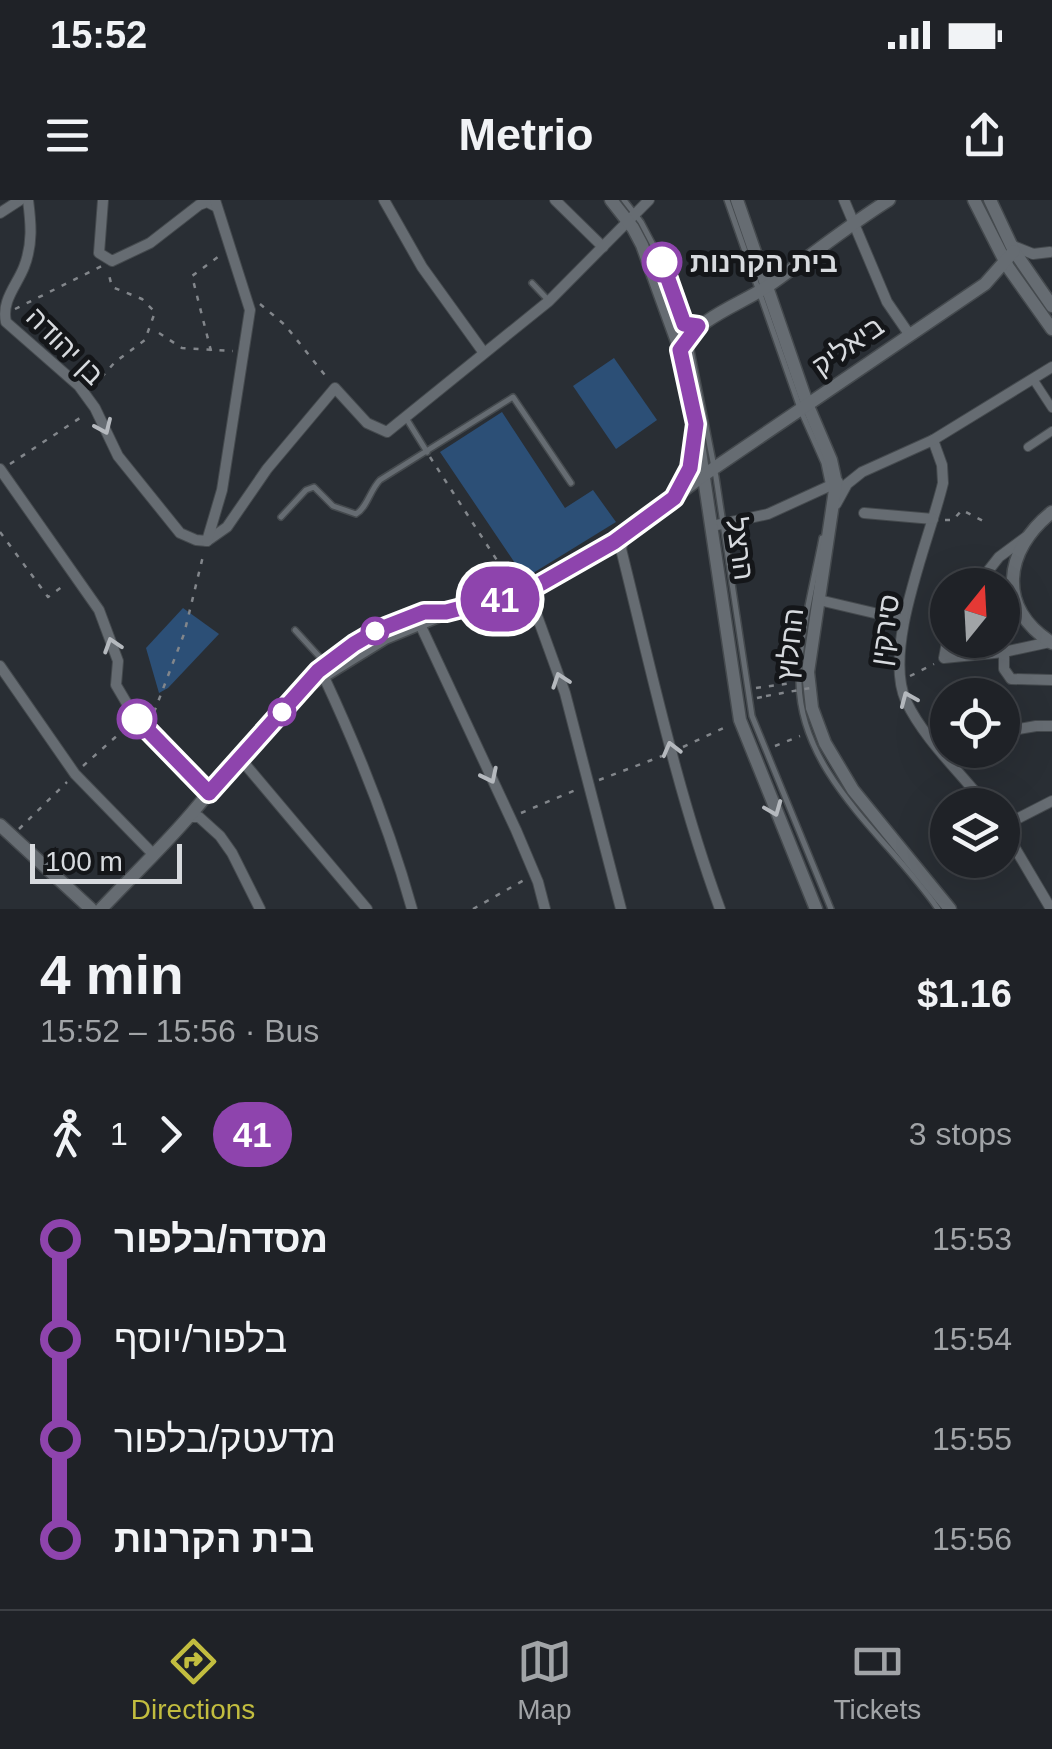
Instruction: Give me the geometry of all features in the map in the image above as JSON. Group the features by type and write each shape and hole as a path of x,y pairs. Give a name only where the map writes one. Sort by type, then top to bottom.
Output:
{"street":[{"path":"0,212 24,200"},
{"name":"בן יהודה","path":"24,200 31,240 4,314 12,328 86,396 118,456 174,525 189,538 208,540"},
{"path":"103,200 99,253 112,260 135,252 177,225 196,204 215,203 248,297 250,321 222,490 208,540"},
{"path":"384,200 422,267 484,353"},
{"path":"555,200 603,247"},
{"name":"הרצל","path":"611,200 632,216 680,350 718,525 740,720 816,909"},
{"path":"208,540 226,527 272,462 335,388 367,423 382,432 406,418 548,301 649,200"},
{"name":"החלוץ","path":"736,200 804,408 835,480 835,505 808,692 825,744 852,790 950,909"},
{"path":"844,200 886,302 909,334"},
{"path":"680,350 690,328 762,289 889,200"},
{"path":"974,200 1006,263 1052,306"},
{"path":"990,200 1022,275 1052,329"},
{"path":"1013,248 1034,254 1051,251"},
{"name":"ביאליק","path":"446,612 524,593 624,535 709,472 984,284 1006,263 1013,248"},
{"path":"984,284 1022,275 1051,251"},
{"path":"835,505 846,484 862,472 932,440 1051,367"},
{"path":"1033,379 1052,408"},
{"path":"674,498 690,468 696,424"},
{"path":"1028,447 1052,431"},
{"name":"סירקין","path":"930,736 904,697 898,666 904,620 943,474 932,440"},
{"path":"0,470 99,610 118,660 116,685 136,719 209,793"},
{"path":"718,525 768,514 844,473 862,472"},
{"path":"864,512 933,520"},
{"path":"991,568 1052,512"},
{"path":"624,535 620,548 672,753 699,852 720,909"},
{"path":"1027,536 1014,567 1014,594 1026,621 1051,642"},
{"path":"524,593 564,693 621,909"},
{"path":"820,600 904,620"},
{"path":"101,909 189,817 260,728 304,688 378,630 424,612 446,612"},
{"path":"418,625 424,612"},
{"path":"325,671 385,638 446,612"},
{"path":"418,625 510,818 545,909"},
{"path":"1051,642 1052,625"},
{"path":"1020,649 1051,642"},
{"path":"1004,658 1004,669 1011,680 1052,680"},
{"path":"0,666 74,774 153,854"},
{"path":"325,671 399,862 412,909"},
{"path":"1020,729 1052,726"},
{"path":"240,757 368,909"},
{"name":"סירקין","path":"957,768 973,788"},
{"path":"1020,817 1052,801"},
{"path":"189,817 199,817 220,836 260,909"},
{"path":"0,826 92,909"},
{"path":"1020,855 1051,909"}],"lane":[{"path":"624,200 662,262 690,328 709,472"},
{"path":"727,200 762,289"},
{"path":"532,283 548,301"},
{"path":"282,517 306,490 314,487 334,506 356,514 361,512 380,480 513,397 571,483"},
{"path":"406,418 427,452"},
{"path":"835,480 799,682 802,707 816,747 844,796 938,909"},
{"path":"718,525 752,716 831,909"},
{"path":"295,630 325,671"}],"path":[{"path":"211,350 192,276 230,248"},
{"path":"4,314 112,260"},
{"path":"86,396 115,362 145,340 155,312 142,298 112,287 108,270 112,260"},
{"path":"248,297 286,325 335,388"},
{"path":"159,333 182,348 243,352"},
{"path":"0,470 95,408"},
{"path":"427,452 524,593"},
{"path":"933,520 952,520 962,510 982,521"},
{"path":"0,532 48,597 76,578"},
{"path":"153,715 184,634 208,540"},
{"path":"900,681 944,658"},
{"path":"753,689 799,682"},
{"path":"766,696 816,688"},
{"path":"12,836 136,719"},
{"path":"765,749 811,732"},
{"path":"510,818 588,784"},
{"path":"473,909 534,874"}],"shaded area":[{"path":"614,358 657,420 616,449 573,386"},
{"path":"502,412 565,508 593,490 616,522 525,578 440,452"},
{"path":"183,608 219,634 159,693 146,648"}],"bus line":[{"name":"41","path":"137,719 209,793 318,671 354,644 424,612 446,612 528,591 614,542 674,498 690,468 696,424 680,350 698,326 684,324 662,262"}],"place":[{"name":"בית הקרנות","path":"662,262"}]}
